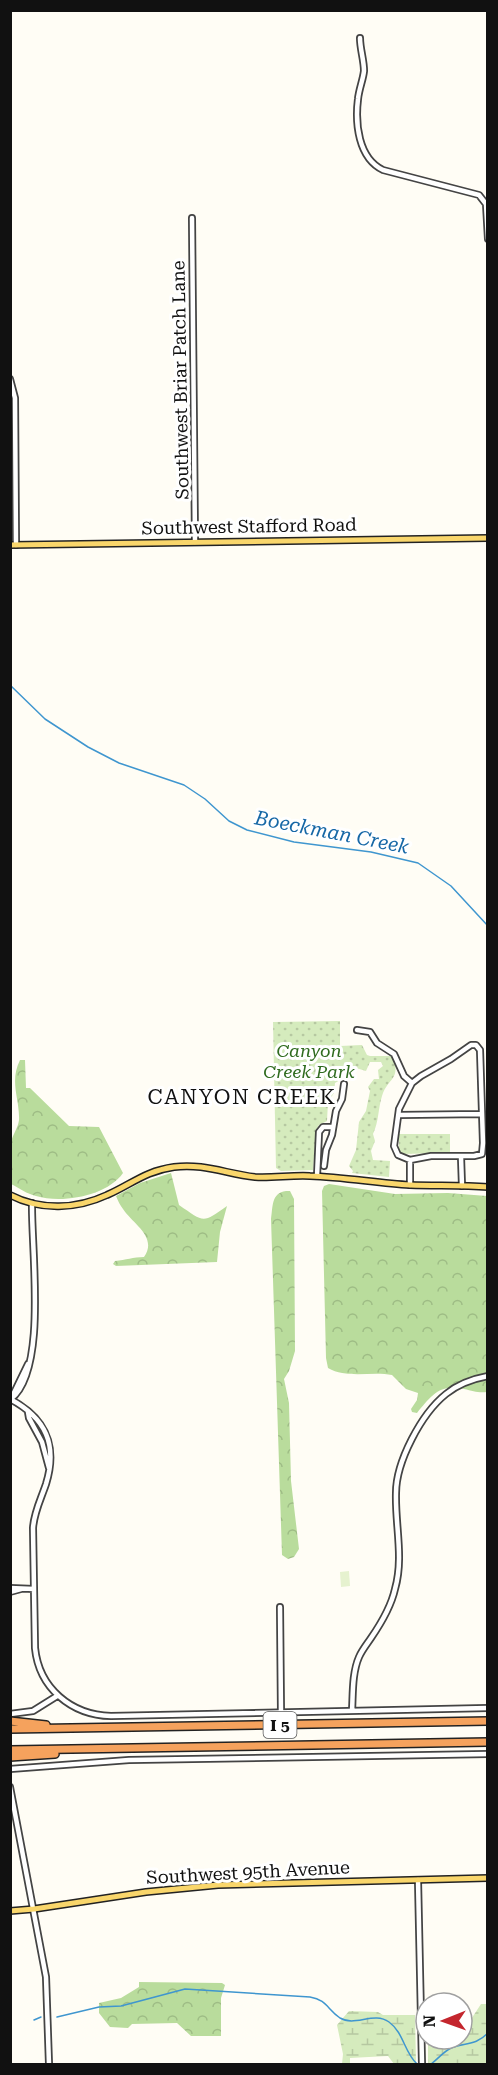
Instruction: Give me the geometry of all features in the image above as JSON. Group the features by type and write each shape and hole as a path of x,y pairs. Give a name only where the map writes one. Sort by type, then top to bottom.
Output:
{"highway":[{"name":"I 5","path":"10,1721 72,1728"},
{"name":"I 5","path":"10,1730 488,1721"},
{"name":"I 5","path":"10,1750 488,1742"},
{"name":"I 5","path":"10,1757 111,1749"}],"main road":[{"name":"Southwest Stafford Road","path":"13,545 488,537"},
{"path":"10,1195 32,1203 57,1206 82,1204 108,1195 137,1178 175,1167 205,1167 257,1177 317,1176 410,1185 488,1187"},
{"name":"Southwest 95th Avenue","path":"10,1911 194,1887 488,1878"}],"street":[{"path":"360,38 364,70 357,108 362,149 366,156 382,170 479,195 486,204 488,239"},
{"name":"Southwest Briar Patch Lane","path":"192,218 195,542"},
{"path":"10,379 15,398 13,545"},
{"path":"357,1030 370,1032 377,1043 392,1051 404,1077 412,1083"},
{"path":"476,1045 480,1050 482,1154 462,1157 430,1156 410,1160 398,1155 394,1150 401,1103 412,1083 467,1047 476,1045"},
{"path":"324,1166 326,1150 332,1135 336,1111 342,1099 344,1084"},
{"path":"399,1115 482,1114"},
{"path":"317,1176 319,1132 323,1127 333,1127"},
{"path":"462,1157 462,1186"},
{"path":"410,1160 410,1185"},
{"path":"32,1203 34,1334 28,1371 21,1387 11,1399 28,1412 33,1413 47,1436 52,1455 46,1483 34,1513 34,1588 37,1661 46,1681 57,1696 76,1708 99,1715 488,1708"},
{"path":"352,1711 359,1656 388,1609 397,1581 399,1563 396,1485 407,1452 425,1417 444,1395 466,1382 488,1376"},
{"path":"10,1590 34,1588"},
{"path":"280,1607 281,1713"},
{"path":"10,1714 33,1711 57,1696"},
{"path":"10,1769 129,1760 488,1754"},
{"path":"10,1787 47,1987 50,2064"},
{"path":"418,1880 423,2064"}],"green space":[{"name":"Canyon Creek Park","path":"340,1021 340,1046 362,1045 367,1055 393,1056 395,1075 382,1096 373,1134 375,1141 371,1151 373,1160 390,1161 389,1177 352,1173 349,1166 356,1150 359,1122 366,1111 370,1091 368,1087 374,1079 379,1079 378,1070 383,1066 381,1062 370,1062 366,1071 356,1068 354,1072 335,1083 334,1093 328,1102 327,1121 319,1125 316,1130 313,1170 281,1171 276,1168 273,1022"},
{"path":"20,1060 25,1060 26,1088 30,1088 69,1126 99,1127 123,1173 116,1181 83,1196 58,1199 33,1195 11,1184 11,1142 19,1120 15,1076"},
{"path":"399,1134 450,1134 450,1153 399,1154"},
{"path":"171,1173 179,1205 199,1218 212,1216 227,1206 220,1232 217,1262 116,1266 113,1264 115,1261 144,1257 148,1250 148,1243 116,1196 140,1183"},
{"path":"329,1184 395,1194 448,1193 487,1196 487,1392 456,1388 442,1389 432,1396 417,1413 412,1412 411,1409 417,1400 418,1393 406,1389 392,1375 351,1374 328,1368 322,1191 324,1186"},
{"path":"290,1191 294,1199 295,1351 284,1379 289,1403 291,1481 299,1549 294,1557 288,1559 282,1555 271,1219 275,1198 281,1192"},
{"path":"349,1571 350,1586 341,1587 340,1572"},
{"path":"139,1982 222,1983 225,1985 221,1998 221,2036 191,2036 177,2023 132,2024 128,2028 110,2027 99,2013 99,2003 121,1998 139,1987"},
{"path":"481,2004 487,2004 487,2064 428,2064 428,2051 474,2051 474,2015"},
{"path":"349,2011 378,2012 383,2015 414,2015 416,2064 394,2064 388,2056 350,2058 350,2064 342,2064 343,2054 337,2025"}],"waterway":[{"name":"Boeckman Creek","path":"10,685 45,719 88,747 119,763 184,785 205,799 229,821 247,830 294,842 371,852 418,863 451,886 488,926"},
{"path":"57,2017 99,2007 121,2006 185,1989 310,1997 320,2000 336,2015 346,2020 377,2018 389,2022 394,2026 417,2064"},
{"path":"34,2020 41,2017"},
{"path":"431,2064 445,2051 475,2042 488,2033"}],"district":[{"name":"CANYON CREEK","path":"242,1097"}]}
